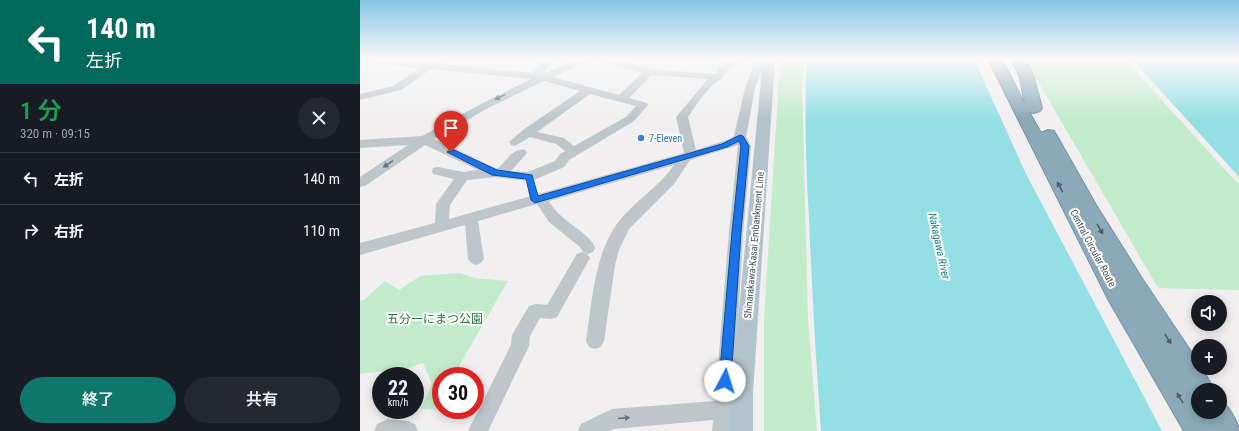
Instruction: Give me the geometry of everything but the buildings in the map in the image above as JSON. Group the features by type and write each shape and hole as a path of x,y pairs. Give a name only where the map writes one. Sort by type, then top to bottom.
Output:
{"highway":[{"name":"Central Circular Route","path":"1005,79 1116,292 1200,431"},
{"name":"Central Circular Route","path":"1019,79 1089,210 1134,287 1196,383"},
{"path":"1027,79 1034,108"},
{"path":"1218,419 1226,431"}],"main road":[{"name":"Shinarakawa-Kasai Embankment Line","path":"741,431 742,394 767,79"}],"street":[{"path":"360,97 397,88 410,79"},
{"path":"360,183 425,140 488,103 534,79"},
{"path":"438,171 463,176 498,173 529,177 560,164 564,157 630,119 643,105 545,79"},
{"path":"621,98 641,79"},
{"path":"595,341 609,258 615,241 624,226 640,208 666,185 688,156 682,117 705,88 716,79"},
{"path":"722,431 736,232 745,146 740,138 750,88 753,79"},
{"path":"498,173 527,133 587,91"},
{"path":"527,133 560,141 573,152"},
{"path":"360,250 724,146 740,138"},
{"path":"360,144 425,140 498,173"},
{"path":"442,226 443,204 463,176"},
{"path":"478,431 520,346 521,335 535,311 551,312 585,253 587,244 550,215 538,199 529,177"},
{"path":"471,218 476,259"},
{"path":"588,431 612,420 723,410"},
{"path":"384,431 388,429 408,431"}],"green space":[{"path":"779,79 802,79 808,320 817,431 764,431 764,318"},
{"path":"1037,79 1143,79 1239,185 1239,290 1158,288"},
{"name":"五分一にまつ公園","path":"460,273 475,278 508,281 459,366 432,367 432,384 423,363 411,367 372,367 372,372 360,374 360,301 364,300 385,281 399,290 420,276"},
{"name":"五分一にまつ公園","path":"432,384 432,410 424,409 424,402"}],"water":[{"name":"Nakagawa River","path":"806,79 983,79 1026,174 1162,431 821,431 814,325 807,179"},
{"path":"1150,79 1239,79 1239,177"}],"place":[{"name":"7-Eleven","path":"641,138"}],"route":[{"path":"451,152 495,173 529,177 535,200 724,146 740,138 745,146 736,232 725,381"}]}
